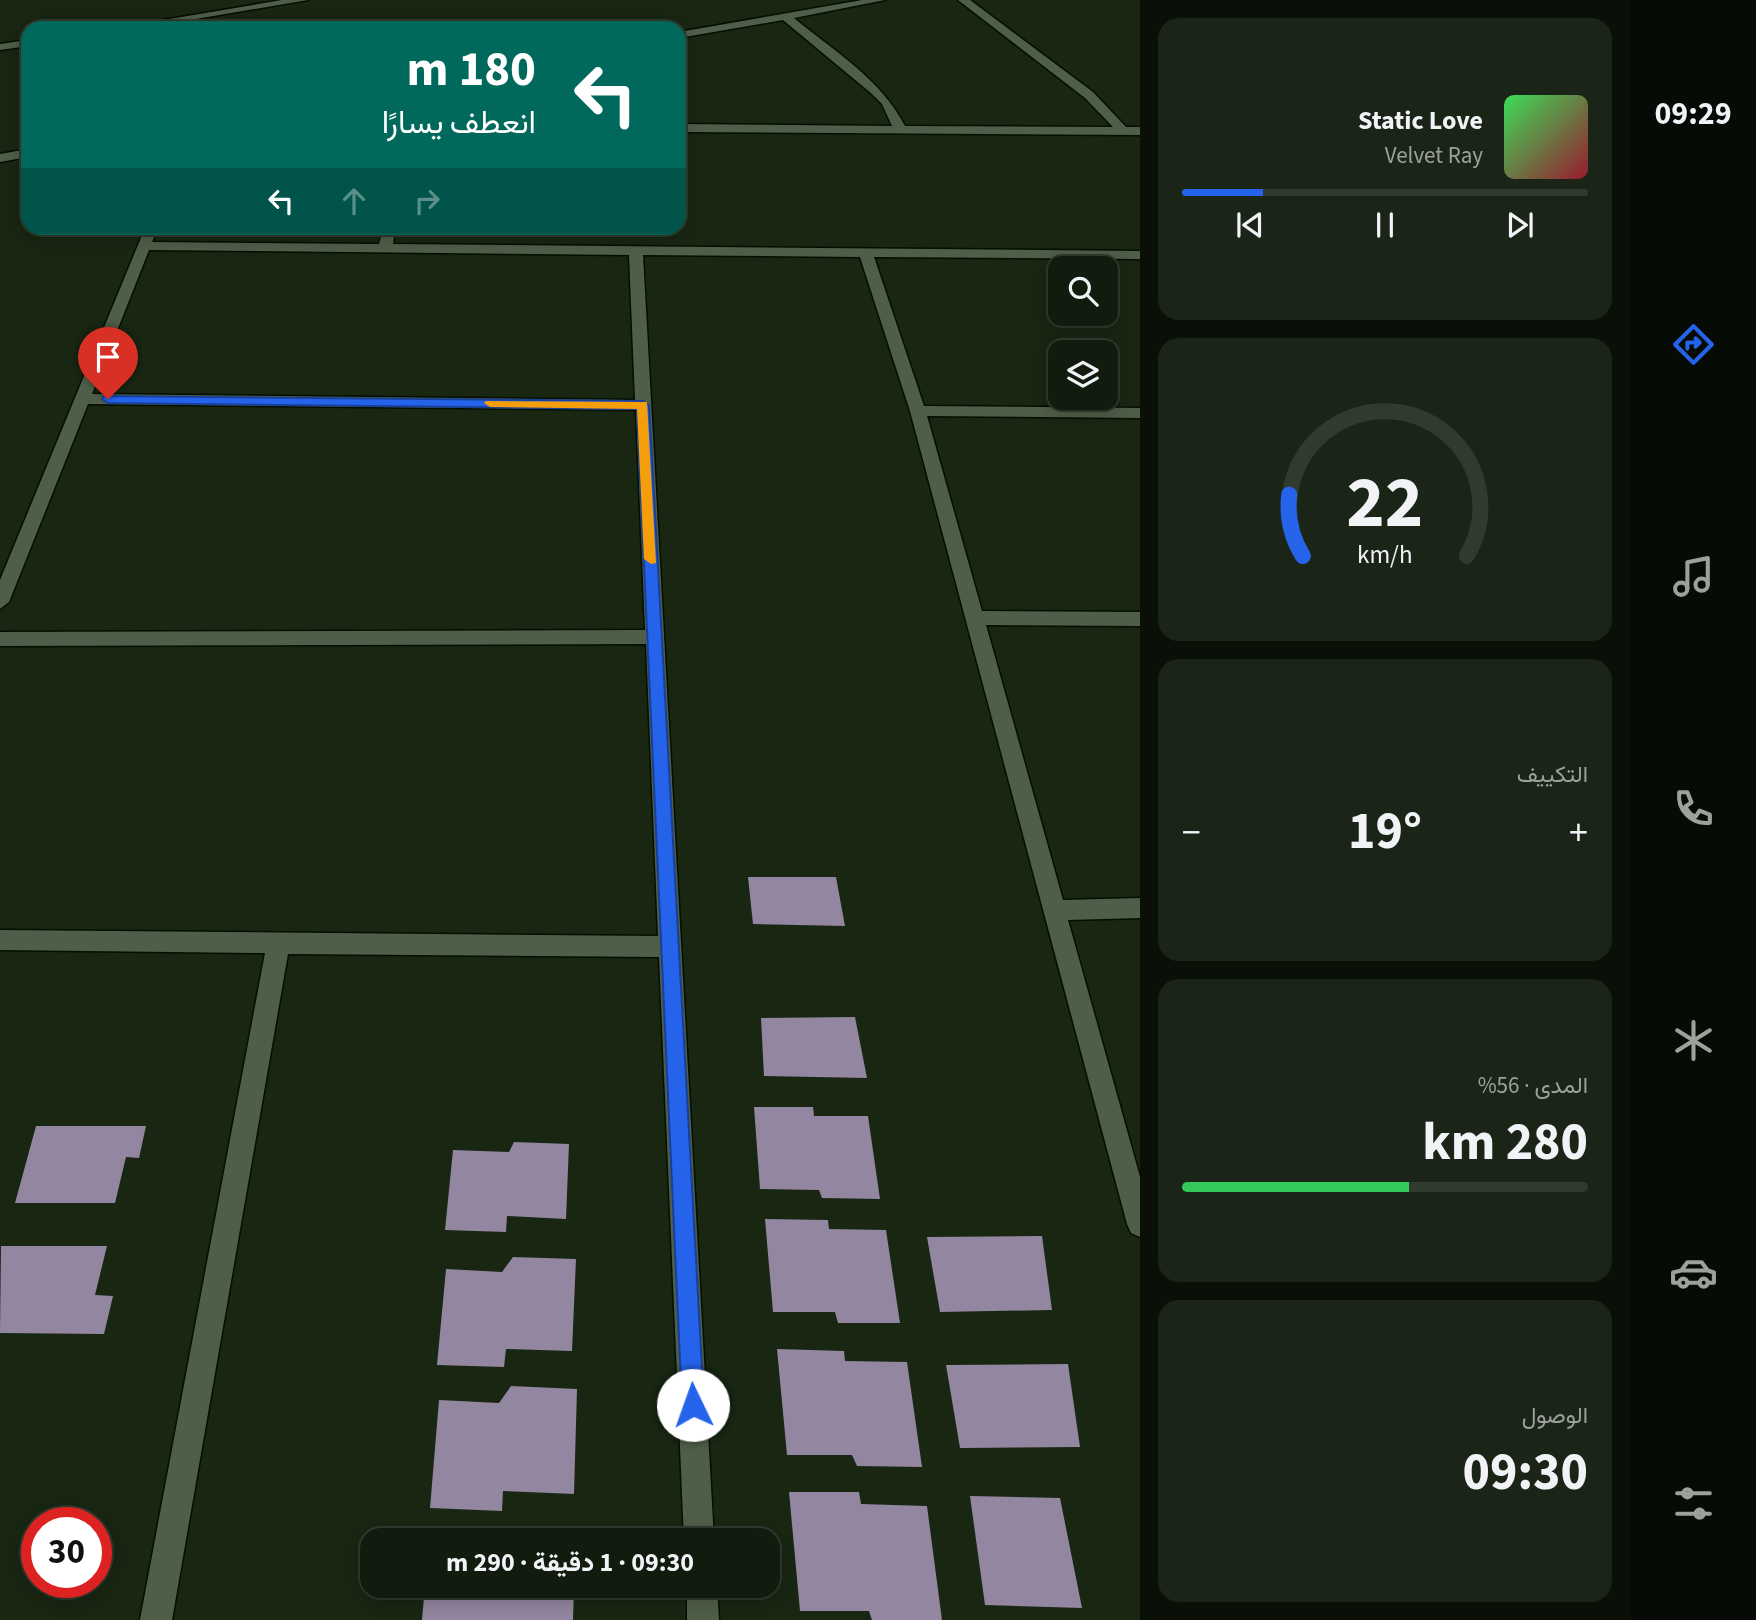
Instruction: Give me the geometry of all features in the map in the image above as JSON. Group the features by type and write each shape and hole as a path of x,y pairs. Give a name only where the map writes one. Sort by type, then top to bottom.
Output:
{"street":[{"path":"190,21 229,17 298,0"},
{"path":"686,34 880,0"},
{"path":"963,0 1089,95 1123,131"},
{"path":"786,17 876,91 887,103 900,129"},
{"path":"0,47 21,44"},
{"path":"686,128 1140,131"},
{"path":"0,158 21,154"},
{"path":"0,602 148,235"},
{"path":"385,248 388,235"},
{"path":"143,246 1140,255"},
{"path":"636,251 698,1528"},
{"path":"866,253 918,411 1140,1224"},
{"path":"81,399 643,405"},
{"path":"918,411 1140,413"},
{"path":"975,618 1140,619"},
{"path":"0,639 654,637"},
{"path":"1055,909 1140,908"},
{"path":"0,940 670,947"},
{"path":"156,1620 278,943"},
{"path":"702,1598 703,1620"}],"building":[{"path":"748,877 836,877 845,926 753,924"},
{"path":"855,1017 867,1078 764,1076 761,1018"},
{"path":"754,1107 813,1107 814,1116 868,1116 880,1199 822,1198 819,1190 760,1189"},
{"path":"36,1126 146,1126 139,1158 126,1157 115,1203 15,1203"},
{"path":"514,1142 569,1144 566,1219 507,1216 506,1232 445,1230 453,1150 509,1152"},
{"path":"765,1219 828,1220 829,1229 886,1230 900,1323 838,1323 835,1312 773,1312"},
{"path":"1042,1236 1052,1310 940,1312 927,1237"},
{"path":"1,1246 107,1246 95,1295 113,1296 104,1334 0,1333"},
{"path":"513,1257 576,1259 572,1351 506,1349 504,1367 437,1365 446,1269 502,1272"},
{"path":"777,1349 844,1351 845,1361 907,1362 922,1467 857,1466 852,1455 787,1455"},
{"path":"1068,1364 1080,1447 960,1448 946,1365"},
{"path":"511,1386 577,1389 574,1494 503,1491 502,1511 430,1508 439,1400 499,1403"},
{"path":"789,1492 859,1492 861,1504 927,1506 942,1620 872,1620 869,1611 800,1611"},
{"path":"970,1496 1060,1498 1082,1608 985,1605"},
{"path":"424,1598 574,1598 573,1620 422,1620"}],"slow traffic":[{"path":"490,403 643,405 651,559"}],"route":[{"path":"108,399 643,405 693,1405"}]}
